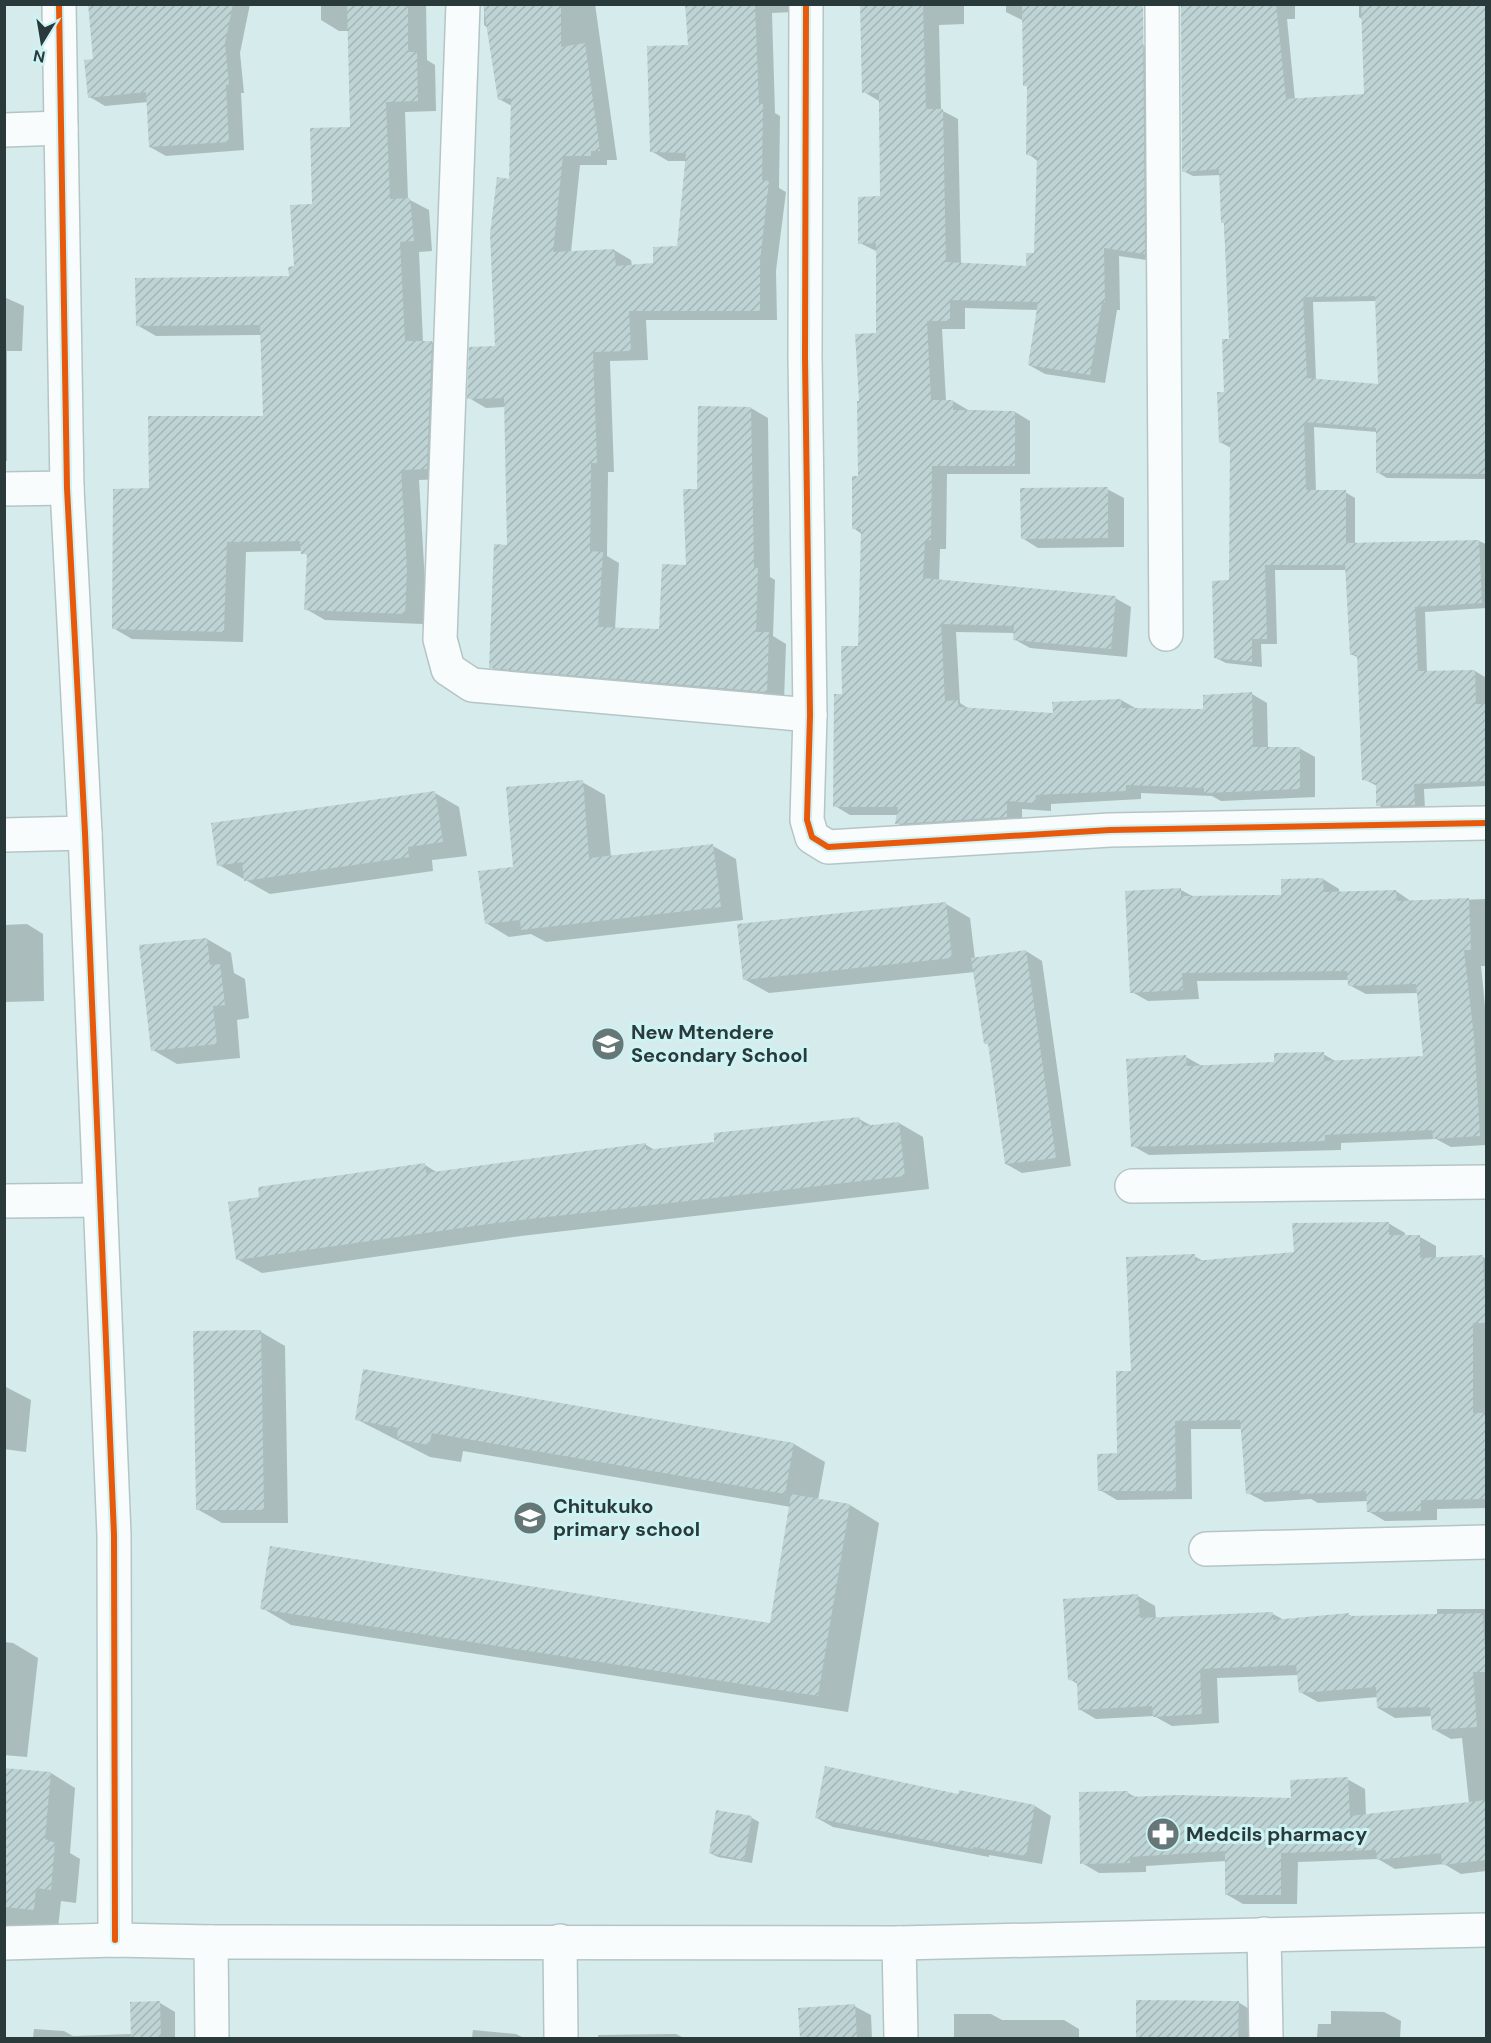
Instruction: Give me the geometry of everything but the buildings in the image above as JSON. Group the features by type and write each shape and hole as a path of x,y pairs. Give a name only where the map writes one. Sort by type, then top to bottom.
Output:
{"street":[{"path":"59,4 67,488 86,833 114,1535 115,1940"},
{"path":"463,4 440,639 448,669 472,685 810,715"},
{"path":"806,4 805,357 810,715 807,819 812,837 828,847 1110,830 1486,823"},
{"path":"1162,4 1166,634"},
{"path":"4,130 62,128"},
{"path":"4,489 67,488"},
{"path":"4,835 86,833"},
{"path":"1132,1186 1486,1182"},
{"path":"4,1201 100,1200"},
{"path":"1206,1549 1486,1542"},
{"path":"4,1943 115,1940 899,1943 1486,1930"},
{"path":"1264,1934 1266,2038"},
{"path":"560,1941 561,2038"},
{"path":"212,1942 212,2038"},
{"path":"899,1943 901,2038"}],"cycle path":[{"path":"59,4 67,488 85,833 114,1535 115,1940"},
{"path":"806,4 805,357 810,715 807,820 812,837 828,847 1110,830 1486,823"}],"place":[{"name":"New Mtendere Secondary School","path":"608,1044"},
{"name":"Chitukuko primary school","path":"530,1518"},
{"name":"Medcils pharmacy","path":"1163,1834"}]}
